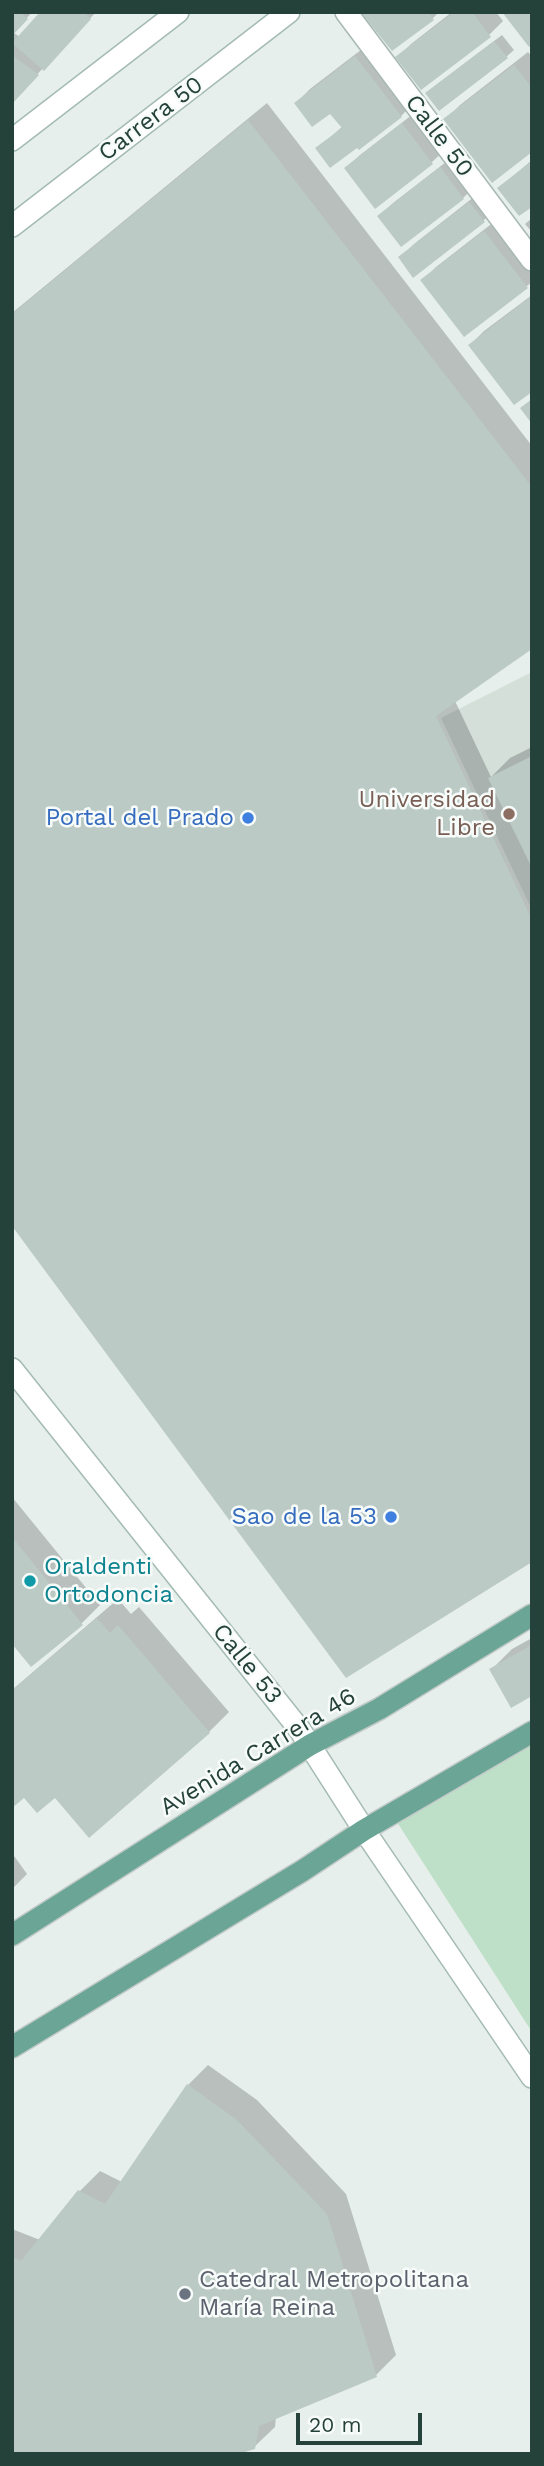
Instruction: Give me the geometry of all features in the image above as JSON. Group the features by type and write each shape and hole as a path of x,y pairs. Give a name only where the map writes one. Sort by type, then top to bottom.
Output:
{"main road":[{"name":"Avenida Carrera 46","path":"12,1935 310,1745 379,1709 532,1615"},
{"path":"12,2047 302,1871 364,1830 532,1732"}],"street":[{"path":"12,140 178,12"},
{"name":"Carrera 50","path":"12,226 289,12"},
{"name":"Calle 50","path":"346,12 532,260"},
{"name":"Calle 53","path":"12,1369 300,1730 364,1830 532,2077"}],"shaded area":[{"name":"Universidad Libre","path":"532,672 532,910 441,718"}],"green space":[{"path":"532,1743 532,2032 395,1819"}],"building":[{"path":"12,12 20,12 28,19 12,36"},
{"path":"40,12 84,12 91,19 44,71 12,43"},
{"path":"428,12 434,20 392,51 362,14"},
{"path":"454,12 472,12 491,37 421,90 395,57"},
{"path":"502,12 532,12 532,45 529,47"},
{"path":"494,41 508,58 439,111 425,93"},
{"path":"12,55 39,75 12,104"},
{"path":"355,56 402,117 330,168 315,148 342,128 330,114 312,127 294,103"},
{"path":"514,65 532,88 532,152 492,183 443,119"},
{"name":"Portal del Prado","path":"248,120 532,487 532,649 436,716 532,920 532,1562 346,1678 12,1226 12,314"},
{"path":"402,123 433,164 375,209 344,168"},
{"path":"532,161 532,207 519,216 497,188"},
{"path":"440,167 464,199 401,247 377,216"},
{"path":"469,202 485,222 413,278 398,257"},
{"path":"484,231 528,288 464,337 420,280"},
{"path":"532,296 532,392 514,405 468,345"},
{"path":"532,399 532,424 520,408"},
{"path":"532,756 532,868 488,778"},
{"name":"Oraldenti Ortodoncia","path":"12,1537 83,1625 31,1667 12,1644"},
{"path":"97,1618 110,1633 118,1625 210,1733 89,1838 55,1798 37,1813 24,1798 12,1808 12,1690"},
{"path":"532,1645 532,1696 511,1708 489,1669"},
{"name":"Catedral Metropolitana María Reina","path":"187,2084 237,2120 327,2214 377,2377 259,2426 255,2449 238,2454 12,2454 12,2257 21,2261 78,2190 105,2204"}],"place":[{"name":"Universidad Libre","path":"509,814"},
{"name":"Portal del Prado","path":"248,818"},
{"name":"Sao de la 53","path":"391,1517"},
{"name":"Oraldenti Ortodoncia","path":"30,1581"},
{"name":"Catedral Metropolitana María Reina","path":"185,2294"}]}
